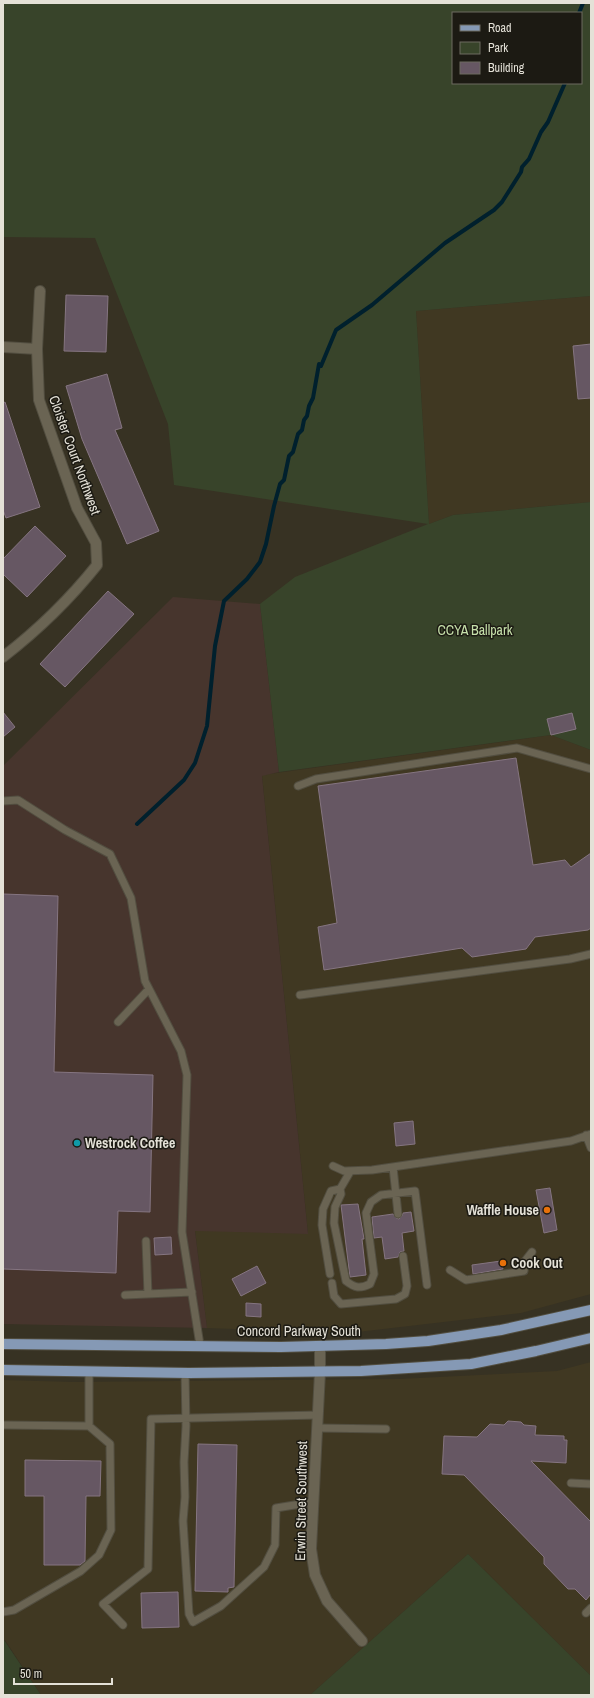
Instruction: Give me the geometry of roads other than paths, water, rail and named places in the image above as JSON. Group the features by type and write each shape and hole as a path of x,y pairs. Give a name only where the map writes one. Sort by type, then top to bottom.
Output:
{"main road":[{"name":"Concord Parkway South","path":"3,1344 320,1346 386,1344 428,1341 501,1330 591,1310"},
{"path":"3,1370 185,1372 361,1371 471,1364 591,1338"}],"street":[{"name":"Cloister Court Northwest","path":"3,657 47,620 80,586 97,565 96,543 77,508 39,400 37,349 40,291"},
{"path":"3,347 37,349"},
{"name":"Erwin Street Southwest","path":"320,1346 313,1502 312,1549 315,1575 327,1601 362,1641"}],"lane":[{"path":"298,786 316,779 517,748 591,769"},
{"path":"3,801 18,800 65,830 110,854 131,898 145,981 181,1051 187,1075 182,1232 200,1345"},
{"path":"300,995 570,959 591,954"},
{"path":"118,1022 149,989"},
{"path":"333,1166 350,1172 393,1168 571,1141 589,1134 591,1148"},
{"path":"393,1168 398,1214"},
{"path":"350,1172 340,1189 341,1194 335,1208 334,1223 346,1281 354,1287 362,1288 370,1284 374,1274 366,1213 371,1202 381,1195 415,1191 428,1285"},
{"path":"330,1274 322,1225 323,1209 331,1191 340,1189"},
{"path":"146,1241 148,1294"},
{"path":"450,1270 466,1280 524,1271 525,1261 532,1252"},
{"path":"332,1283 334,1296 342,1304 396,1299 406,1294 407,1286 402,1256"},
{"path":"125,1295 192,1292"},
{"path":"89,1371 89,1426"},
{"path":"185,1372 185,1498 183,1521 189,1614 192,1622 222,1606 264,1566 275,1545 276,1508 313,1502"},
{"path":"123,1626 103,1604 148,1569 151,1419 318,1415"},
{"path":"3,1425 89,1426 110,1444 111,1530 99,1555 81,1571 14,1610 3,1612"},
{"path":"317,1428 386,1429"},
{"path":"571,1483 591,1484"}],"waterway":[{"path":"579,12 583,3"},
{"path":"137,824 184,780 195,763 207,726 215,646 224,601 247,579 260,562 266,544 280,484 284,480 289,456 293,452 298,434 302,430 304,420 307,416 309,406 313,398 319,364 321,366 336,330 372,305 445,243 494,210 502,202 521,172 522,167 529,159 541,132 548,122 565,84"}],"place":[{"name":"Westrock Coffee","path":"77,1143"},
{"name":"Waffle House","path":"547,1210"},
{"name":"Cook Out","path":"503,1263"}],"park label":[{"name":"CCYA Ballpark","path":"475,630"}]}
